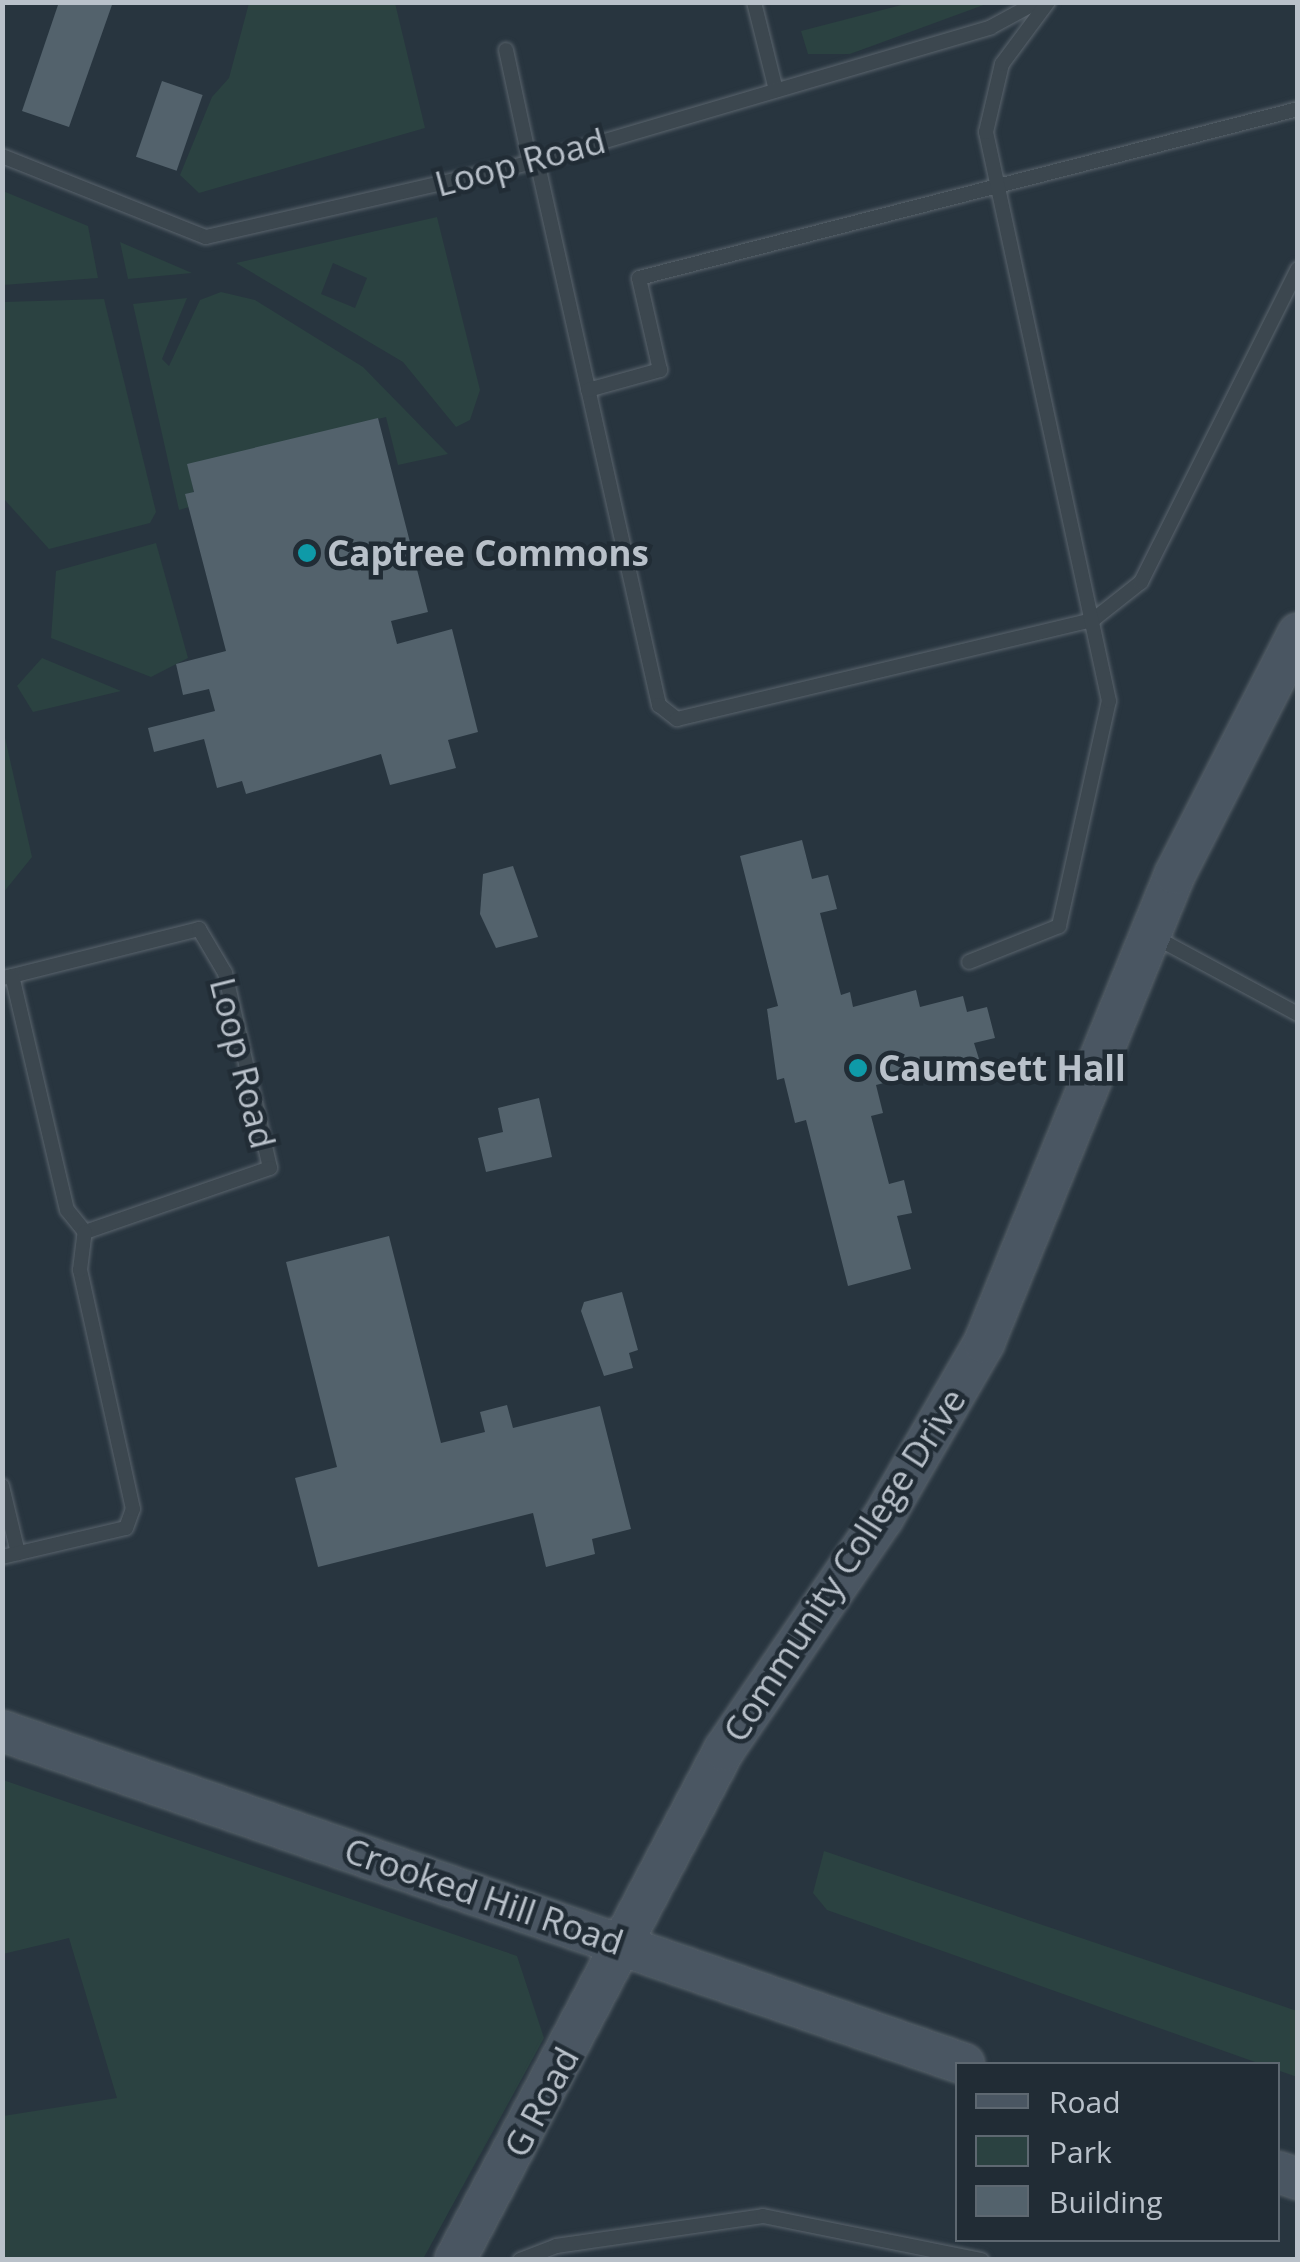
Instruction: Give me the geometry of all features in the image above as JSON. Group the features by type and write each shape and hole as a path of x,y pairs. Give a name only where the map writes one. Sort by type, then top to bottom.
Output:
{"main road":[{"name":"Community College Drive","path":"624,1943 724,1750 883,1518 984,1342 1149,934 1298,634"},
{"name":"Crooked Hill Road","path":"2,1731 624,1943 958,2062"},
{"name":"G Road","path":"455,2260 624,1943"}],"lane":[{"path":"754,2 776,90"},
{"name":"Loop Road","path":"2,156 206,238 534,161 991,28 1037,2"},
{"path":"970,962 1042,940 1065,914 1108,700 1094,620 994,194 988,95 1048,2"},
{"path":"506,50 659,704 678,720 1094,620 1141,582 1298,268"},
{"path":"588,390 660,370 640,278 994,194 1298,109"},
{"name":"Loop Road","path":"199,929 225,973 270,1168 85,1232 67,1210 8,977 199,929"},
{"path":"1149,934 1298,1014"},
{"path":"2,1556 126,1528 133,1509 80,1270 85,1232"},
{"path":"2,1486 18,1553"},
{"path":"520,2260 556,2246 762,2216 982,2260"}],"green space":[{"path":"913,2 989,3 850,54 808,54 801,31"},
{"path":"249,3 395,3 425,128 199,193 180,175 212,97 229,78"},
{"path":"3,191 88,226 98,278 3,285"},
{"path":"437,217 480,390 470,420 456,427 403,362 236,263","holes":["333,263 367,278 355,308 321,294"]},
{"path":"120,242 192,273 128,279"},
{"path":"221,292 255,300 363,367 448,454 398,465 386,417 189,466 196,505 179,510 133,304 187,298 162,359 169,366 200,300"},
{"path":"104,299 156,512 150,523 49,549 3,498 3,302"},
{"path":"156,543 188,658 151,677 51,638 56,571"},
{"path":"42,658 121,691 33,712 17,686"},
{"path":"3,729 32,857 2,893"},
{"path":"3,1780 517,1956 544,2038 423,2259 3,2259 3,2116 117,2098 69,1938 3,1954"},
{"path":"824,1851 1297,2011 1297,2077 1280,2071 1280,2062 1255,2062 827,1910 813,1893"}],"building":[{"path":"59,2 113,2 69,127 22,111"},
{"path":"162,81 203,95 177,171 136,157"},
{"name":"Captree Commons","path":"378,418 428,612 391,621 397,644 452,629 478,732 448,740 456,768 390,785 381,754 246,794 242,781 217,788 204,739 154,752 148,728 215,711 209,689 183,695 176,664 226,651 185,494 194,492 187,464"},
{"name":"Caumsett Hall","path":"802,840 812,879 828,875 837,909 820,913 841,995 850,992 853,1007 916,990 920,1007 963,996 967,1012 987,1007 995,1038 974,1043 979,1059 876,1085 883,1113 871,1116 889,1184 904,1180 912,1213 897,1216 911,1269 848,1286 806,1120 795,1123 784,1078 777,1080 767,1009 778,1006 740,856"},
{"path":"513,866 538,937 496,948 480,914 483,874"},
{"path":"539,1098 552,1157 486,1172 478,1138 503,1132 498,1108"},
{"path":"389,1236 441,1443 485,1432 480,1412 507,1405 513,1428 600,1406 631,1529 592,1539 595,1554 546,1567 533,1513 318,1567 295,1478 337,1467 286,1262"},
{"path":"622,1292 638,1350 629,1353 633,1368 604,1376 581,1311 584,1302"}],"place":[{"name":"Captree Commons","path":"307,553"},
{"name":"Caumsett Hall","path":"858,1068"}]}
